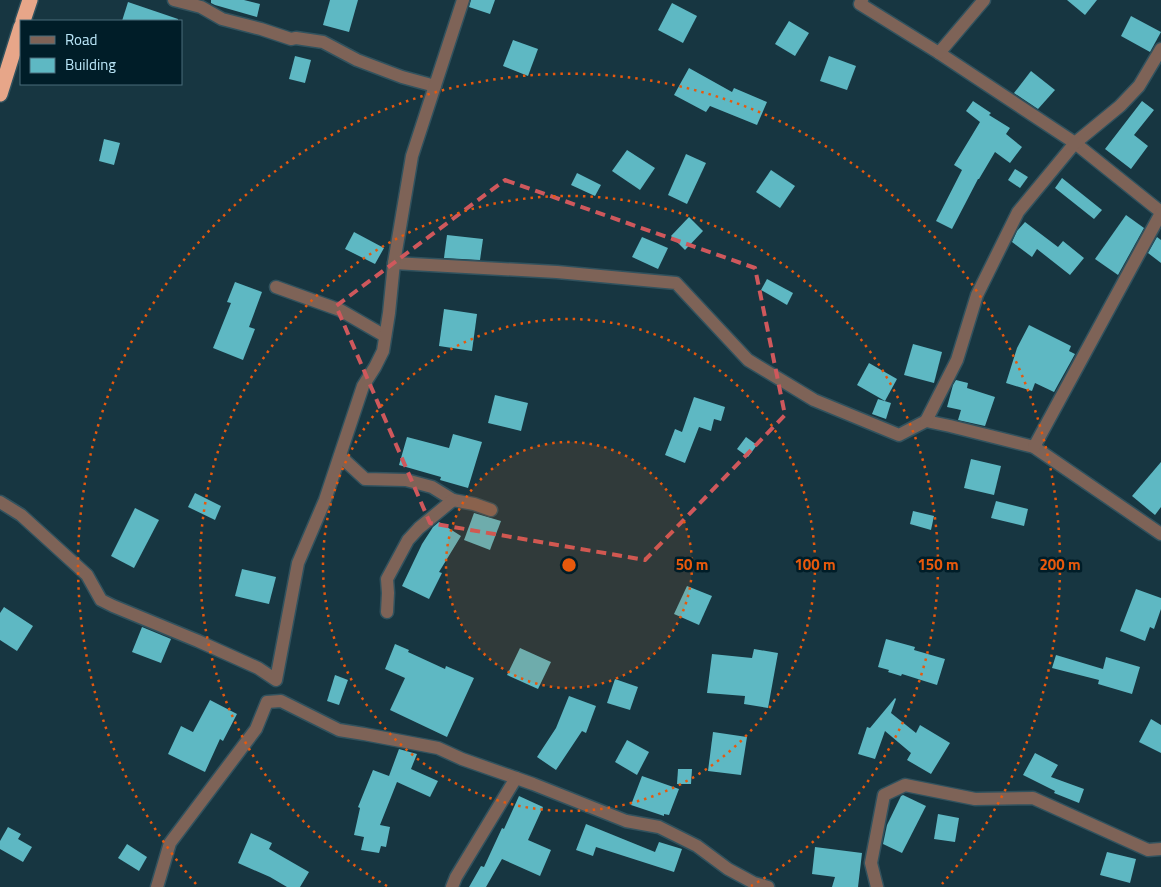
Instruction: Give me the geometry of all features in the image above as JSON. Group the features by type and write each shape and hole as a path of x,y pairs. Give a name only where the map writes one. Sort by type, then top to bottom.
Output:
{"highway":[{"path":"23,20 30,0"},
{"path":"0,94 20,30"}],"street":[{"path":"174,0 201,8 222,19 291,39 323,42 357,60 402,77 435,86"},
{"path":"281,701 276,680 298,563 325,500 363,386 383,351 394,263 412,156 463,0"},
{"path":"862,0 860,4 939,53 1075,143 1161,212 1034,446"},
{"path":"939,53 984,0"},
{"path":"394,263 557,272 676,284 748,360 814,400 899,435 926,421 957,360 977,295 1018,212 1075,143 1120,106 1139,86 1161,49"},
{"path":"276,287 340,310 385,336"},
{"path":"926,421 1034,446 1161,534"},
{"path":"340,456 366,479 406,480 432,487 453,500 491,510"},
{"path":"387,612 387,579 408,540 419,528 453,500"},
{"path":"0,502 21,515 87,575 101,600 258,668 276,680"},
{"path":"156,887 170,843 256,729 267,702 281,701 339,730 438,748 462,759 626,820 659,827 697,846 728,868 754,883 768,887"},
{"path":"452,887 456,877 516,778"},
{"path":"877,887 871,863 884,795 905,785 975,800 1033,798 1148,850 1161,849"}],"highlighted area":[{"path":"505,180 755,268 785,415 645,560 430,523 336,306"}],"building":[{"path":"211,0 244,0 260,4 257,17 215,5 211,3"},
{"path":"330,0 358,0 349,32 323,25"},
{"path":"471,0 495,0 490,14 469,7"},
{"path":"1067,0 1097,0 1085,15"},
{"path":"128,2 178,19 178,20 122,20"},
{"path":"672,3 697,16 683,43 658,30"},
{"path":"1131,16 1161,32 1150,52 1121,36"},
{"path":"789,21 809,33 795,56 775,44"},
{"path":"513,40 538,49 528,76 503,66"},
{"path":"295,56 311,60 305,83 289,79"},
{"path":"829,56 856,66 847,90 820,81"},
{"path":"689,68 732,92 734,88 767,102 757,125 710,106 706,112 674,95"},
{"path":"1031,71 1055,90 1038,109 1014,93"},
{"path":"973,101 991,113 989,115 1010,128 1006,134 1022,147 1010,163 995,152 978,179 952,229 936,221 962,170 954,165 980,122 966,111"},
{"path":"1142,101 1154,110 1134,135 1148,146 1131,169 1105,149"},
{"path":"104,139 120,143 114,165 99,161"},
{"path":"627,150 655,168 640,190 612,171"},
{"path":"686,154 706,163 687,204 668,195"},
{"path":"1015,169 1028,177 1020,188 1008,180"},
{"path":"771,170 795,186 780,208 756,192"},
{"path":"577,173 601,185 595,196 571,185"},
{"path":"1062,178 1102,210 1094,219 1055,188"},
{"path":"1126,215 1144,228 1118,275 1095,259"},
{"path":"689,217 703,231 685,250 671,236"},
{"path":"1025,222 1058,247 1063,241 1084,258 1070,275 1037,249 1032,257 1012,242 1017,231"},
{"path":"354,232 384,248 375,264 345,249"},
{"path":"447,235 483,239 480,260 444,258"},
{"path":"642,237 668,248 658,269 632,257"},
{"path":"1157,237 1161,240 1161,263 1148,253"},
{"path":"767,279 793,293 787,305 761,290"},
{"path":"235,282 262,292 249,327 255,329 243,360 213,348 231,303 227,302"},
{"path":"444,309 477,314 472,351 439,346"},
{"path":"1029,325 1071,346 1069,351 1075,354 1054,392 1035,383 1032,391 1006,383 1017,348"},
{"path":"913,344 942,352 934,383 904,375"},
{"path":"869,363 897,379 885,401 857,385"},
{"path":"956,380 968,383 967,388 995,397 985,426 958,420 961,410 947,407"},
{"path":"495,395 528,403 521,431 488,423"},
{"path":"694,397 725,407 721,421 714,419 711,431 699,427 685,463 665,455 675,429 682,432"},
{"path":"878,399 891,403 886,419 872,414"},
{"path":"453,434 482,442 468,488 440,480 441,477 399,465 407,437 449,448"},
{"path":"746,437 757,445 748,457 737,449"},
{"path":"971,459 1001,466 994,495 964,488"},
{"path":"1161,462 1161,507 1155,515 1132,496"},
{"path":"195,493 221,506 215,520 188,507"},
{"path":"996,501 1028,509 1024,526 991,518"},
{"path":"135,508 159,520 134,568 111,556"},
{"path":"913,511 934,516 931,530 910,524"},
{"path":"474,513 501,521 490,550 464,540"},
{"path":"439,522 461,536 439,572 442,573 429,599 402,586 422,544 433,527"},
{"path":"242,569 276,577 269,604 235,596"},
{"path":"687,586 712,596 699,625 674,614"},
{"path":"1136,589 1161,598 1161,609 1154,629 1150,627 1145,641 1120,631"},
{"path":"4,607 33,626 17,651 0,640 0,613"},
{"path":"142,627 171,639 161,663 132,652"},
{"path":"886,639 915,647 914,650 945,659 937,685 902,674 901,676 878,667"},
{"path":"395,644 445,669 446,666 474,678 447,737 390,710 405,678 385,669"},
{"path":"520,648 551,662 538,689 507,675"},
{"path":"754,649 778,653 768,708 744,704 745,696 707,693 712,654 752,658"},
{"path":"1056,655 1103,669 1106,657 1140,667 1132,694 1098,684 1099,680 1052,668"},
{"path":"335,675 348,680 339,705 327,701"},
{"path":"615,679 638,687 630,710 607,703"},
{"path":"569,696 596,706 586,733 582,731 556,770 537,757 556,728"},
{"path":"895,698 891,713 916,733 920,725 950,743 931,774 907,760 911,753 885,731 875,759 858,754 867,727 870,728"},
{"path":"210,700 237,714 223,741 220,739 205,772 168,754 181,726 193,732"},
{"path":"1151,719 1161,725 1161,753 1139,742"},
{"path":"713,732 747,737 741,775 708,771"},
{"path":"627,740 649,752 637,775 615,762"},
{"path":"399,749 417,754 411,769 438,781 430,797 397,782 380,825 390,827 386,847 381,846 379,853 361,850 364,837 354,835 360,808 358,807 373,770 389,776"},
{"path":"1035,753 1058,765 1051,777 1084,789 1079,803 1054,793 1055,791 1023,775"},
{"path":"678,769 692,769 691,784 677,784"},
{"path":"642,776 679,789 669,815 664,814 664,816 631,805"},
{"path":"903,795 926,806 902,853 883,844 887,825"},
{"path":"519,796 543,807 528,840 551,850 540,876 502,859 486,887 469,887 481,866 484,867"},
{"path":"938,814 959,818 955,842 934,839"},
{"path":"586,824 655,852 659,842 682,849 674,872 596,847 593,856 576,850"},
{"path":"8,827 21,834 18,839 32,847 23,862 0,849 0,841"},
{"path":"251,833 272,843 269,849 309,872 300,887 287,887 270,877 238,863"},
{"path":"127,844 147,857 139,871 118,858"},
{"path":"815,847 862,853 858,887 832,887 835,877 812,874"},
{"path":"1107,852 1136,859 1130,883 1100,875"}]}
